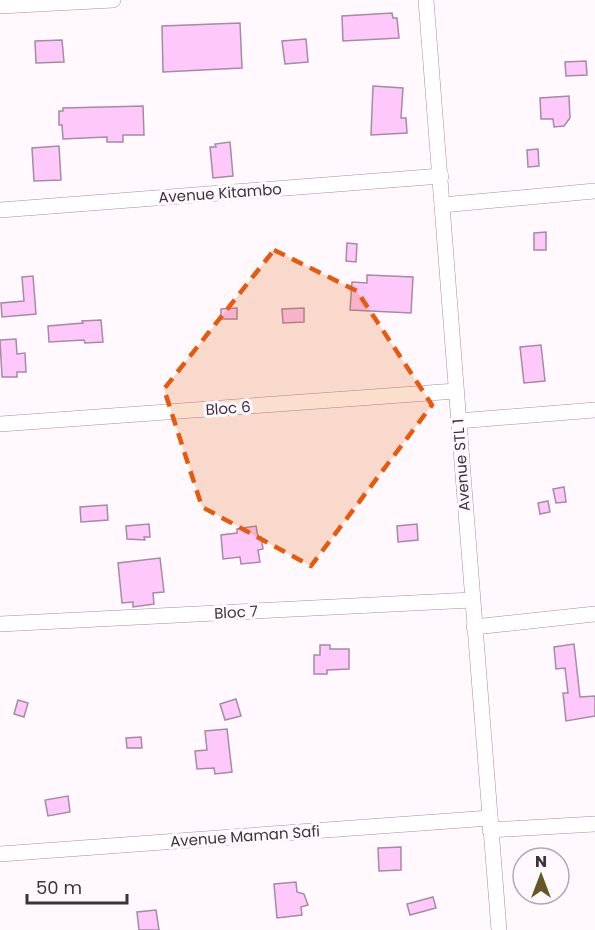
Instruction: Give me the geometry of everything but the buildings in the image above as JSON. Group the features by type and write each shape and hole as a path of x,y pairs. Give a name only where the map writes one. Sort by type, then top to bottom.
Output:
{"street":[{"path":"0,6 113,0"},
{"name":"Avenue STL 1","path":"426,0 499,930"},
{"name":"Avenue Kitambo","path":"0,210 441,176"},
{"path":"442,205 595,191"},
{"name":"Bloc 6","path":"0,424 456,391"},
{"path":"458,421 595,410"},
{"name":"Bloc 7","path":"0,624 472,600"},
{"path":"474,627 595,614"},
{"name":"Avenue Maman Safi","path":"0,854 490,824 595,824"}],"highlighted area":[{"path":"274,250 357,291 432,405 311,566 202,507 164,389"}]}
